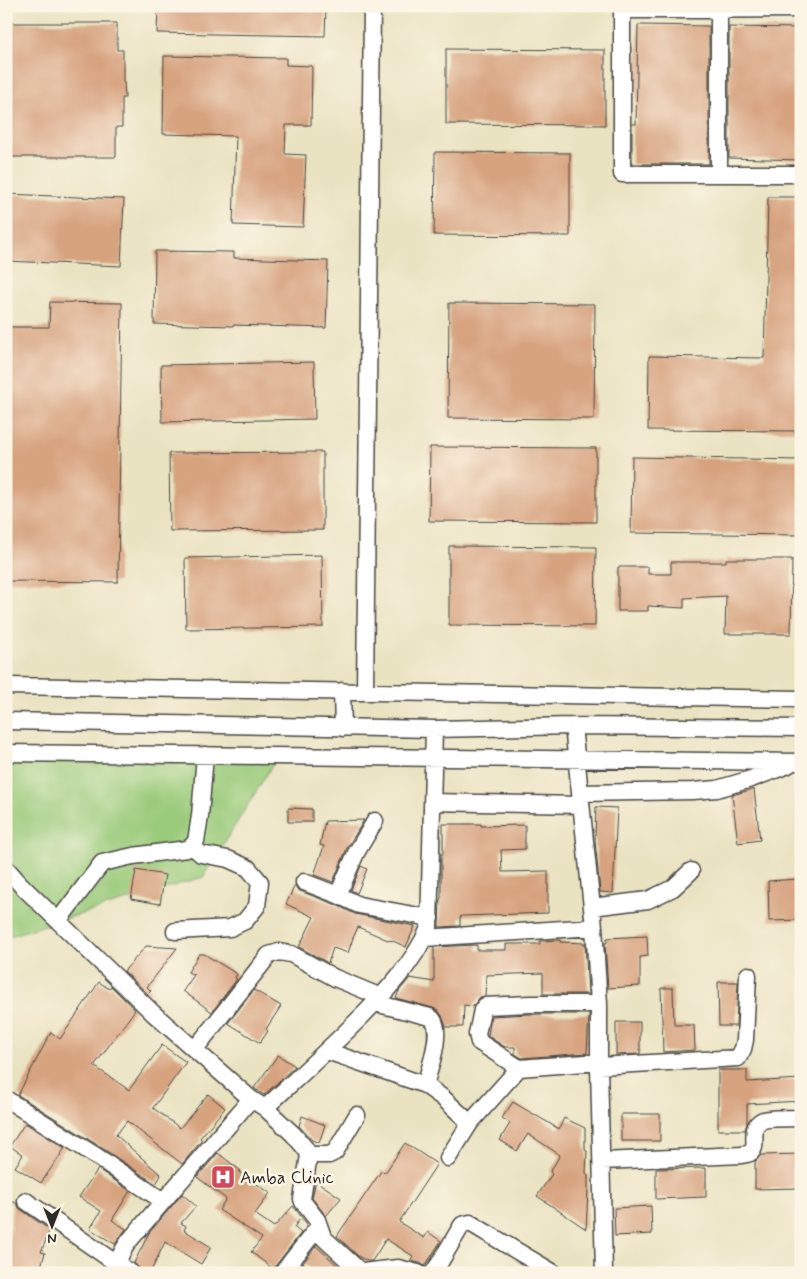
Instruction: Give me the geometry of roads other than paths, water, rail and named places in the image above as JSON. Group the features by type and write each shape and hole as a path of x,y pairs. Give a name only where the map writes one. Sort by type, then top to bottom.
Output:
{"street":[{"path":"365,692 372,6"},
{"path":"801,9 622,10 622,174 801,174"},
{"path":"719,10 719,174"},
{"path":"6,686 801,699"},
{"path":"342,691 343,728"},
{"path":"6,721 434,729 573,726 801,728"},
{"path":"573,726 594,927 599,1004 604,1273"},
{"path":"117,1268 129,1240 163,1202 258,1103 327,1051 378,1000 415,955 425,938 430,918 434,729"},
{"path":"6,753 799,762"},
{"path":"58,921 102,863 132,856 187,849 192,846 196,841 200,816 205,755"},
{"path":"432,802 580,799 693,792 717,789 799,762"},
{"path":"338,895 356,853 375,821"},
{"path":"175,931 230,928 245,921 257,906 260,882 248,868 228,859 200,854 192,846"},
{"path":"6,868 21,885 154,1014 293,1134 309,1156 302,1199 305,1206 317,1220 327,1242 362,1272 398,1268 418,1273"},
{"path":"592,907 648,900 673,888 691,871"},
{"path":"304,882 359,905 430,918"},
{"path":"425,938 594,927"},
{"path":"195,1050 269,955 280,952 291,954 378,1000 430,1017 435,1021 435,1048 425,1085"},
{"path":"599,1004 485,1006 482,1010 477,1034 480,1042 519,1068 738,1058 743,1050 745,1040 748,975"},
{"path":"327,1051 425,1085 443,1098 470,1123"},
{"path":"448,1158 470,1123 519,1068"},
{"path":"6,1099 93,1154 163,1202"},
{"path":"309,1156 329,1155 335,1152 357,1116"},
{"path":"602,1161 742,1155 750,1153 753,1149 754,1131 757,1124 761,1121 767,1119 801,1118"},
{"path":"26,1201 117,1268 131,1273"},
{"path":"433,1273 462,1225 470,1223 554,1273"},
{"path":"282,1273 319,1226"}],"place":[{"name":"Amba Clinic","path":"223,1177"}]}
